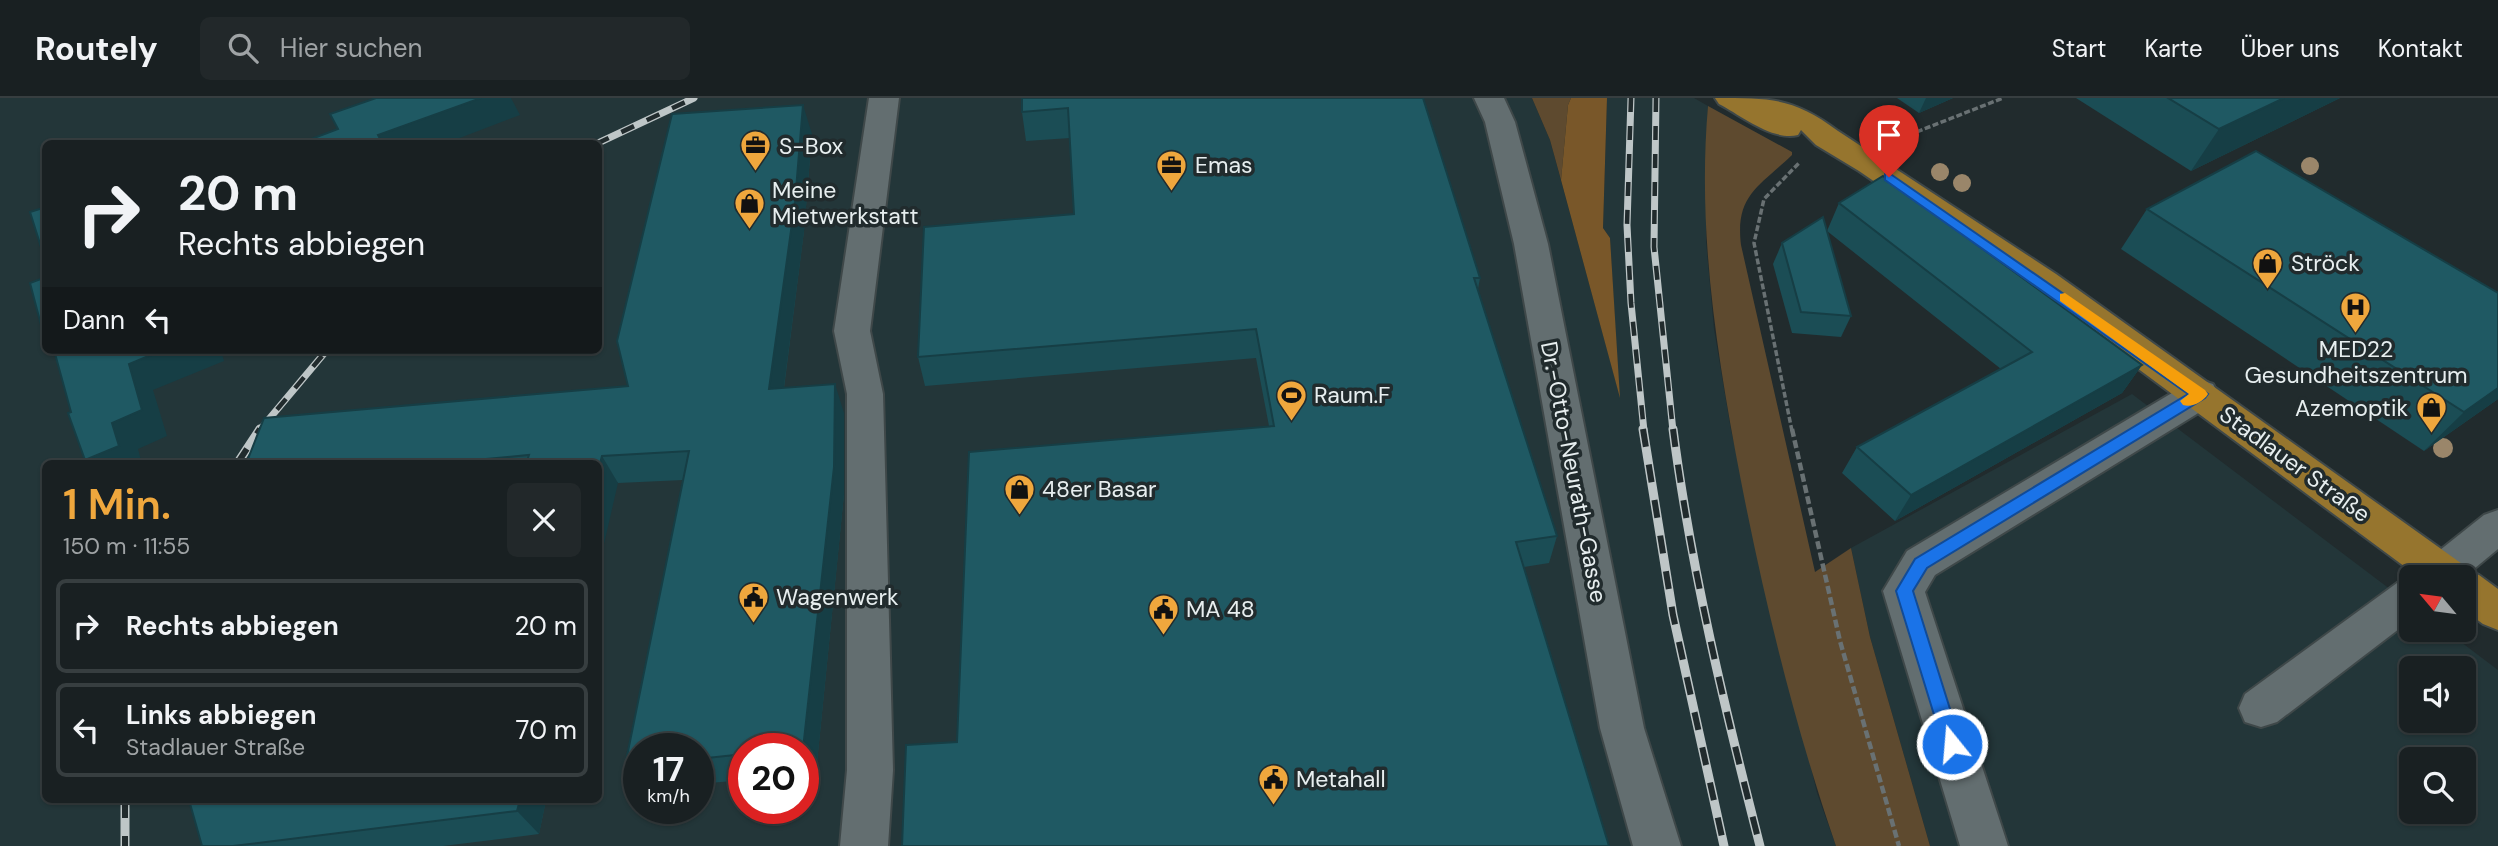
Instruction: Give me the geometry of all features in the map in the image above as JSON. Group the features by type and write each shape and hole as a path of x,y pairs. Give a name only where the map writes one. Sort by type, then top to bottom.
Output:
{"main road":[{"name":"Stadlauer Straße","path":"1731,98 1793,131 1826,138"},
{"name":"Stadlauer Straße","path":"1767,98 1808,119 1826,138 1956,222 2200,394 2419,565"},
{"name":"Stadlauer Straße","path":"2476,600 2498,612"}],"street":[{"path":"863,846 870,770 865,394 852,331 884,98"},
{"name":"Dr.-Otto-Neurath-Gasse","path":"1489,98 1500,122 1531,244 1622,728 1657,846"},
{"path":"1984,846 1904,591 1921,564 2200,394"},
{"path":"2458,565 2498,526"},
{"path":"2261,708 2399,611"}],"path":[{"path":"1901,138 2003,98"},
{"path":"1826,138 1763,199 1754,243 1783,392 1840,641 1899,846"}],"shaded area":[{"path":"0,98 1532,98 1550,140 1619,393 1610,238 1603,228 1607,98 1694,98 1708,106 1706,241 1714,329 1731,430 1817,793 1836,846 0,846"},
{"path":"1532,98 1571,98 1568,105 1561,180 1550,140"},
{"path":"1571,98 1607,98 1603,228 1610,238 1620,398 1561,180 1568,105"},
{"path":"1708,106 1792,152 1792,155 1760,184 1746,203 1740,228 1741,245 1815,572 1851,548 1870,637 1930,846 1836,846 1807,756 1760,573 1724,387 1707,247 1705,153"},
{"path":"2132,394 2399,596 2399,642 2461,642 2498,670 2498,846 1930,846 1870,637 1851,548"}],"building":[{"path":"376,98 481,98 378,135 381,140 309,140 338,129 330,114"},
{"path":"1022,98 1423,98 1480,278 1474,278 1557,536 1516,542 1609,846 902,846 906,745 957,742 969,452 1274,426 1256,329 918,357 924,227 1074,214 1068,108 1022,112"},
{"path":"2168,98 2284,98 2219,129"},
{"path":"803,105 795,202 769,389 835,384 834,467 805,733 728,733 728,756 714,757 714,733 632,733 689,451 602,456 601,460 527,460 529,455 476,460 248,460 264,418 628,386 617,341 672,114"},
{"path":"2256,151 2498,293 2498,388 2464,412 2147,209"},
{"path":"1883,176 2142,365 1911,495 1857,447 2032,352 1839,203"},
{"path":"42,208 42,250 30,212"},
{"path":"1823,217 1851,316 1801,312 1782,243"},
{"path":"42,278 41,325 30,283"},
{"path":"55,354 153,354 129,364 142,410 112,423 119,446 85,460 68,413 71,412"},
{"path":"190,803 519,803 517,811 233,846 202,846"}],"railway":[{"path":"602,141 694,98"},
{"path":"1631,98 1627,225 1631,303 1644,431"},
{"path":"1656,98 1654,247 1673,431"},
{"path":"259,431 324,354"},
{"path":"240,460 260,429"},
{"path":"1643,429 1673,615 1724,846"},
{"path":"1673,429 1699,587 1760,846"},
{"path":"125,803 125,846"}],"slow traffic":[{"path":"2065,298 2200,394 2188,401"}],"place":[{"name":"S-Box","path":"756,173"},
{"name":"Emas","path":"1172,192"},
{"name":"Meine Mietwerkstatt","path":"749,230"},
{"name":"Ströck","path":"2268,290"},
{"name":"MED22 Gesundheitszentrum","path":"2356,335"},
{"name":"Raum.F","path":"1291,422"},
{"name":"Azemoptik","path":"2431,435"},
{"name":"48er Basar","path":"1019,516"},
{"name":"Wagenwerk","path":"753,624"},
{"name":"MA 48","path":"1163,636"},
{"name":"Metahall","path":"1273,806"}],"route":[{"path":"1889,177 2044,282 2200,394 1921,564 1904,591 1952,744"}]}
